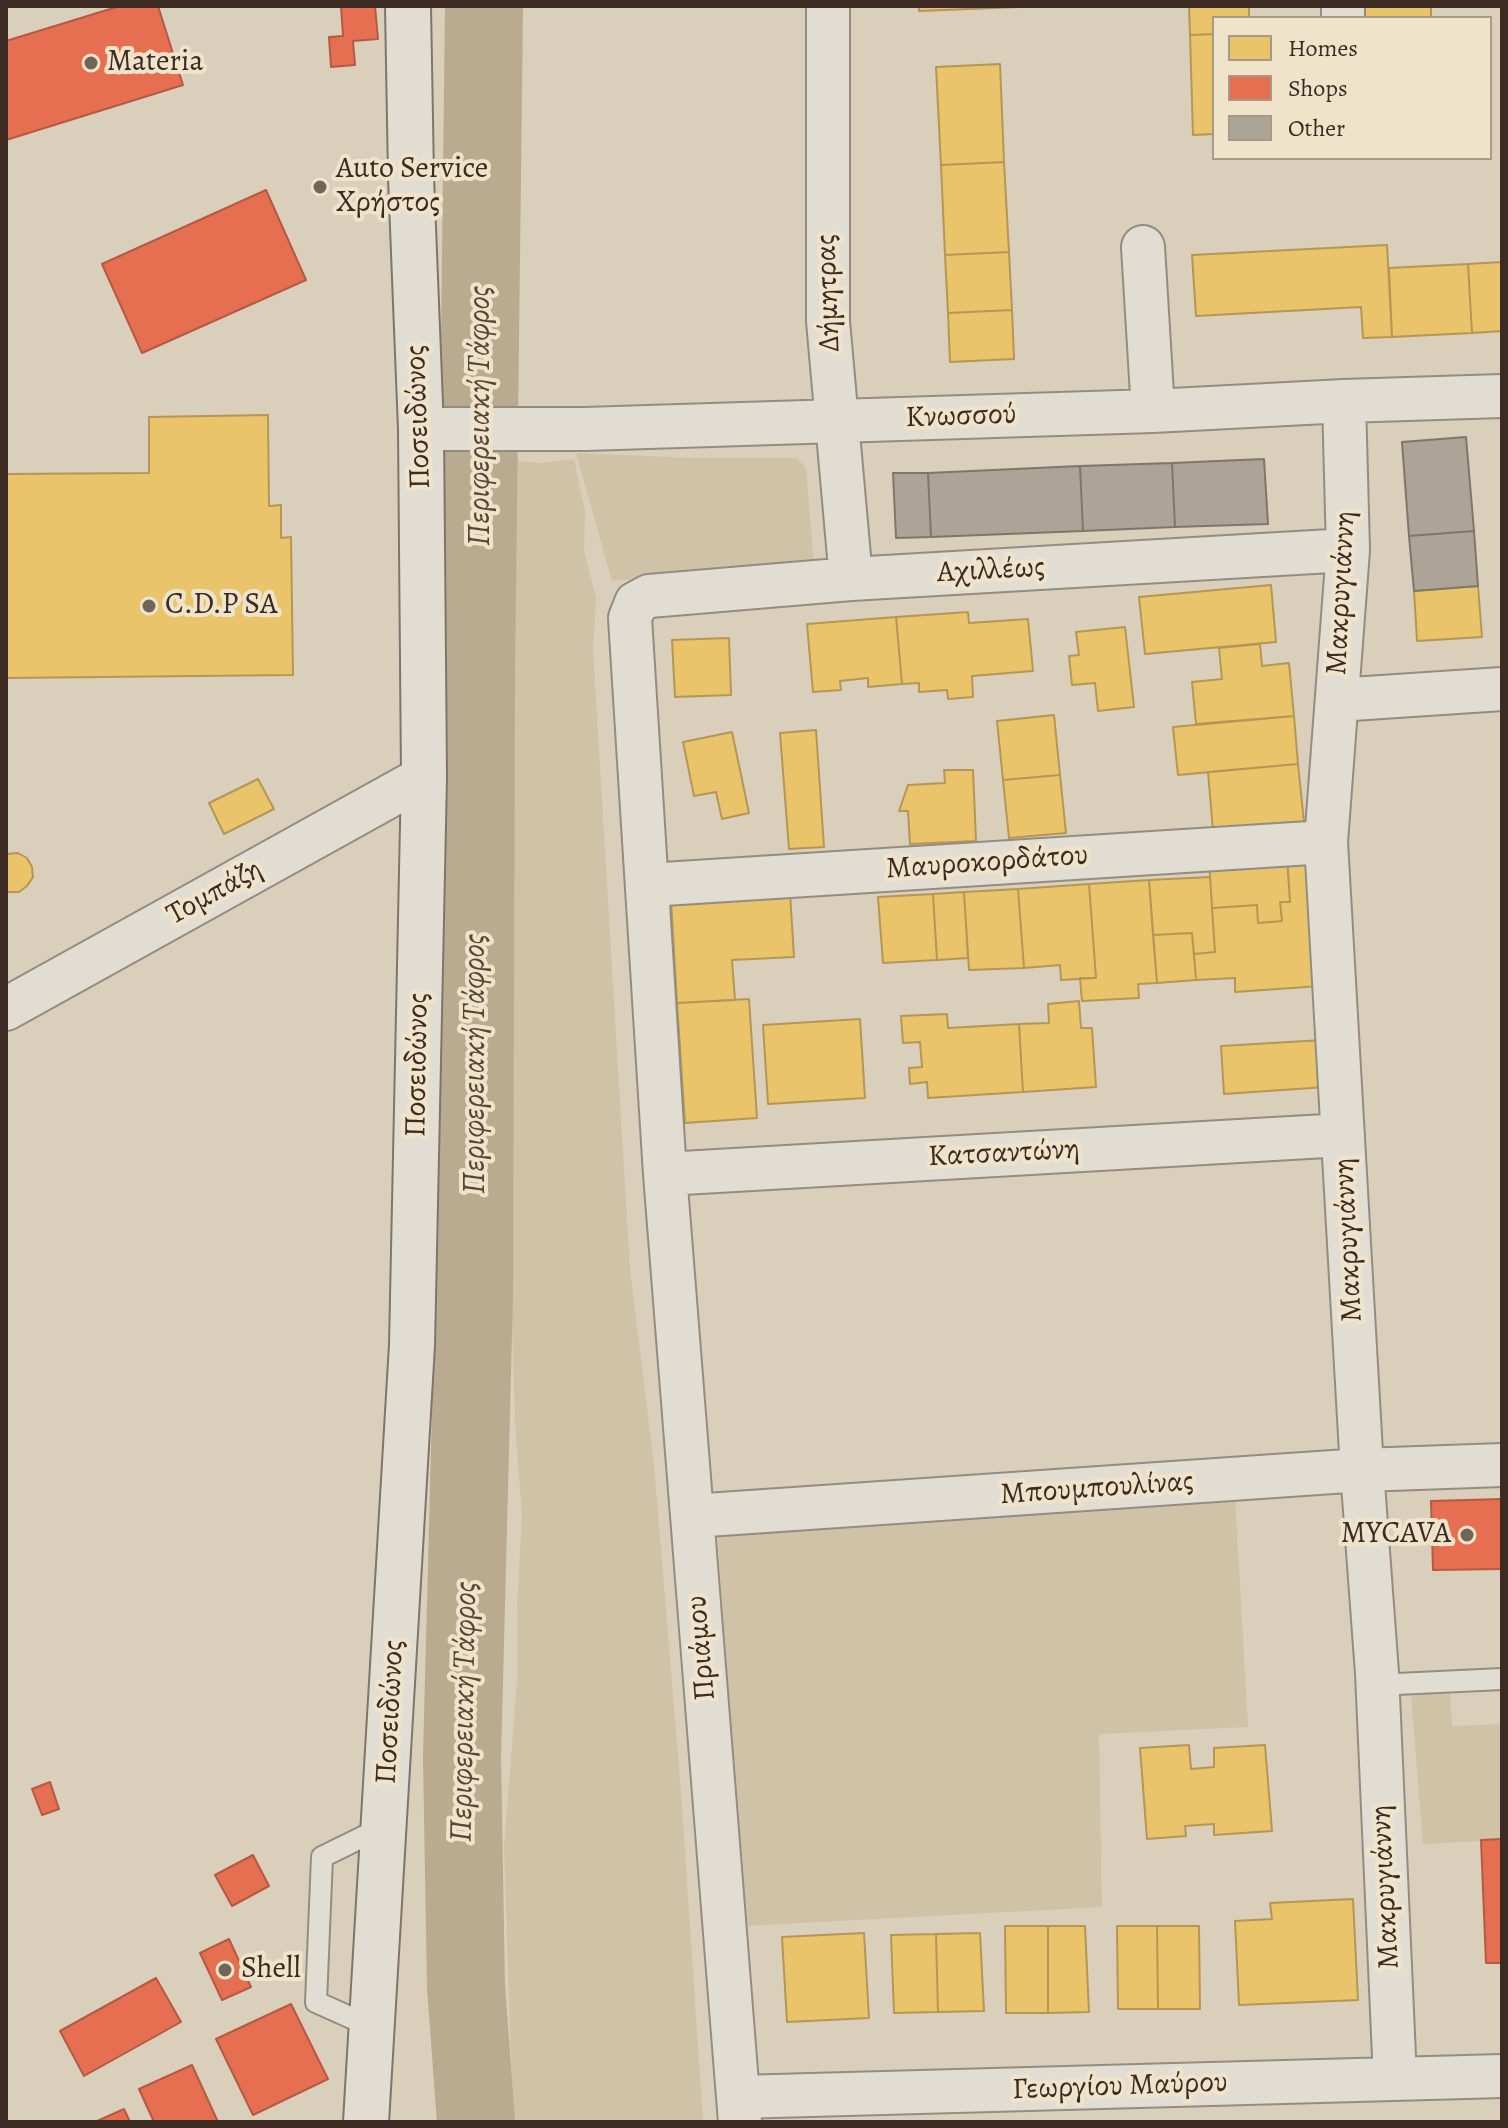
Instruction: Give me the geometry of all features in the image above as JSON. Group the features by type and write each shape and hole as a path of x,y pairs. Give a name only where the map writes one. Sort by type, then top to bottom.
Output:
{"street":[{"name":"Ποσειδώνος","path":"366,2122 374,2028 412,1345 431,428 408,6"},
{"name":"Δήμητρας","path":"828,6 827,253 835,422 851,579"},
{"path":"1143,247 1153,411"},
{"name":"Κνωσσού","path":"431,428 585,429 835,422 1502,396"},
{"name":"Μακρυγιάννη","path":"1344,401 1348,550 1326,842 1376,1679 1395,2079"},
{"name":"Αχιλλέως","path":"636,603 649,596 851,579 1348,550"},
{"name":"Πριάμου","path":"636,603 630,618 665,1174 739,2110"},
{"path":"1337,700 1502,689"},
{"name":"Τομπάζη","path":"6,1009 424,777"},
{"name":"Μαυροκορδάτου","path":"648,885 1326,842"},
{"name":"Κατσαντώνη","path":"665,1174 1343,1135"},
{"name":"Μπουμπουλίνας","path":"692,1516 1362,1470 1502,1465"},
{"name":"Γεωργίου Μαύρου","path":"739,2110 1502,2076"}],"lane":[{"path":"1376,1679 1502,1667"},
{"path":"1376,1679 1502,1679"},
{"path":"374,2028 316,2002 322,1857 385,1826"}],"shaded area":[{"path":"576,453 797,458 806,468 814,566 612,581"},
{"path":"574,459 585,512 584,550 596,598 593,650 630,1270 654,1465 681,1792 703,2122 513,2122 504,1847 517,1682 522,1514 515,1424 504,1040 505,460 541,463"},
{"path":"1235,1498 1248,1727 1099,1734 1102,1907 744,1926 717,1528"},
{"path":"1450,1693 1452,1726 1502,1724 1502,1840 1423,1844 1411,1696"}],"building: Homes":[{"path":"919,6 1019,6 1019,7 919,11"},
{"path":"1189,6 1249,6 1249,16 1212,16 1212,34 1190,35"},
{"path":"1365,6 1431,6 1431,16 1365,16"},
{"path":"1212,34 1212,134 1193,135 1190,35"},
{"path":"1000,64 1004,162 941,165 936,67"},
{"path":"1004,162 1009,252 945,255 941,165"},
{"path":"1387,245 1392,337 1363,338 1361,307 1196,316 1192,255"},
{"path":"1009,252 1012,310 948,313 945,255"},
{"path":"1502,262 1502,331 1472,333 1468,264"},
{"path":"1468,264 1472,333 1392,337 1389,268"},
{"path":"1012,310 1014,359 950,362 948,313"},
{"name":"C.D.P SA","path":"268,415 269,506 281,505 281,538 291,537 293,675 6,678 6,474 149,473 149,417"},
{"path":"1271,585 1276,642 1145,654 1139,597"},
{"path":"1478,586 1482,637 1417,641 1414,591"},
{"path":"968,612 969,623 1028,619 1033,671 972,676 973,697 948,699 947,690 919,692 919,683 902,684 896,617"},
{"path":"896,617 902,684 868,687 868,678 840,681 841,690 813,692 807,624"},
{"path":"1125,627 1134,707 1098,711 1095,683 1072,685 1069,656 1079,655 1076,632"},
{"path":"729,638 731,695 675,697 672,640"},
{"path":"1260,644 1262,666 1289,663 1294,716 1196,724 1192,682 1222,679 1219,648"},
{"path":"1054,715 1060,775 1003,780 997,721"},
{"path":"1294,716 1298,764 1178,775 1173,727"},
{"path":"816,730 824,847 789,849 780,733"},
{"path":"732,732 749,813 722,819 716,792 694,796 683,742"},
{"path":"1298,764 1304,822 1213,830 1208,772"},
{"path":"944,770 973,770 976,841 910,844 908,811 899,811 908,785 945,783"},
{"path":"1060,775 1066,833 1009,838 1003,780"},
{"path":"258,779 274,809 224,834 209,803"},
{"path":"18,853 27,858 33,877 19,892 8,892 6,854"},
{"path":"1287,855 1290,902 1280,902 1282,921 1258,923 1257,905 1212,908 1209,860"},
{"path":"1311,857 1320,986 1235,992 1235,978 1196,980 1194,954 1215,952 1212,908 1257,905 1258,923 1282,921 1280,902 1290,902 1287,858"},
{"path":"1210,877 1215,952 1194,954 1192,933 1153,935 1149,880"},
{"path":"1149,880 1157,983 1138,984 1139,998 1082,1001 1080,978 1096,978 1089,884"},
{"path":"1089,884 1096,978 1061,980 1060,965 1024,968 1018,889"},
{"path":"1018,889 1024,968 969,970 964,892"},
{"path":"964,892 968,958 937,960 933,894"},
{"path":"790,893 794,957 732,960 735,1000 677,1003 671,900"},
{"path":"933,894 937,960 883,963 878,897"},
{"path":"1192,933 1196,980 1157,983 1153,935"},
{"path":"749,999 757,1118 685,1123 677,1003"},
{"path":"1079,1001 1081,1028 1092,1028 1096,1087 1023,1092 1019,1024 1049,1023 1048,1004"},
{"path":"947,1014 948,1028 1019,1024 1023,1092 928,1098 927,1082 910,1084 909,1068 922,1067 920,1042 903,1043 901,1016"},
{"path":"860,1019 865,1098 768,1104 763,1025"},
{"path":"1323,1040 1326,1087 1224,1094 1221,1046"},
{"path":"1189,1745 1191,1769 1214,1767 1214,1748 1265,1745 1272,1831 1214,1835 1214,1824 1185,1826 1186,1836 1147,1839 1140,1748"},
{"path":"1353,1899 1358,2000 1239,2005 1235,1921 1272,1919 1270,1903"},
{"path":"1005,1926 1048,1926 1048,2013 1006,2013"},
{"path":"1048,1926 1085,1926 1089,2012 1048,2013"},
{"path":"1117,1926 1157,1926 1158,2009 1118,2009"},
{"path":"1157,1926 1199,1926 1200,2009 1158,2009"},
{"path":"864,1933 869,2018 787,2022 782,1937"},
{"path":"980,1933 984,2011 938,2012 936,1934"},
{"path":"936,1934 938,2012 894,2013 891,1935"}],"building: Shops":[{"name":"Materia","path":"120,6 158,6 183,85 6,140 6,41"},
{"path":"341,6 375,6 378,39 353,41 355,65 331,67 329,37 343,36"},
{"path":"266,190 306,280 142,353 102,264"},
{"name":"MYCAVA","path":"1502,1499 1502,1569 1433,1570 1431,1501"},
{"path":"50,1782 59,1809 42,1815 32,1789"},
{"path":"1502,1839 1502,1963 1486,1963 1481,1840"},
{"path":"253,1855 269,1886 232,1906 215,1875"},
{"name":"Shell","path":"229,1939 251,1987 222,2000 200,1953"},
{"path":"156,1978 181,2022 84,2076 60,2031"},
{"path":"291,2004 328,2079 253,2115 216,2039"},
{"path":"192,2065 218,2122 154,2122 139,2089"},
{"path":"124,2109 130,2122 95,2122"}],"building: Other":[{"path":"1466,437 1474,531 1409,536 1402,442"},
{"path":"1264,459 1268,524 1175,527 1172,463"},
{"path":"1172,463 1175,527 1083,531 1080,466"},
{"path":"1080,466 1083,531 931,537 928,473"},
{"path":"893,473 928,473 931,537 896,538"},
{"path":"1474,531 1478,586 1414,591 1409,536"}],"waterway":[{"name":"Περιφερειακή Τάφρος","path":"476,2122 466,1986 462,1757 474,1296 476,674 484,6"}],"place":[{"name":"Materia","path":"91,63"},
{"name":"Auto Service Χρήστος","path":"320,187"},
{"name":"C.D.P SA","path":"149,606"},
{"name":"MYCAVA","path":"1467,1535"},
{"name":"Shell","path":"225,1970"}]}
